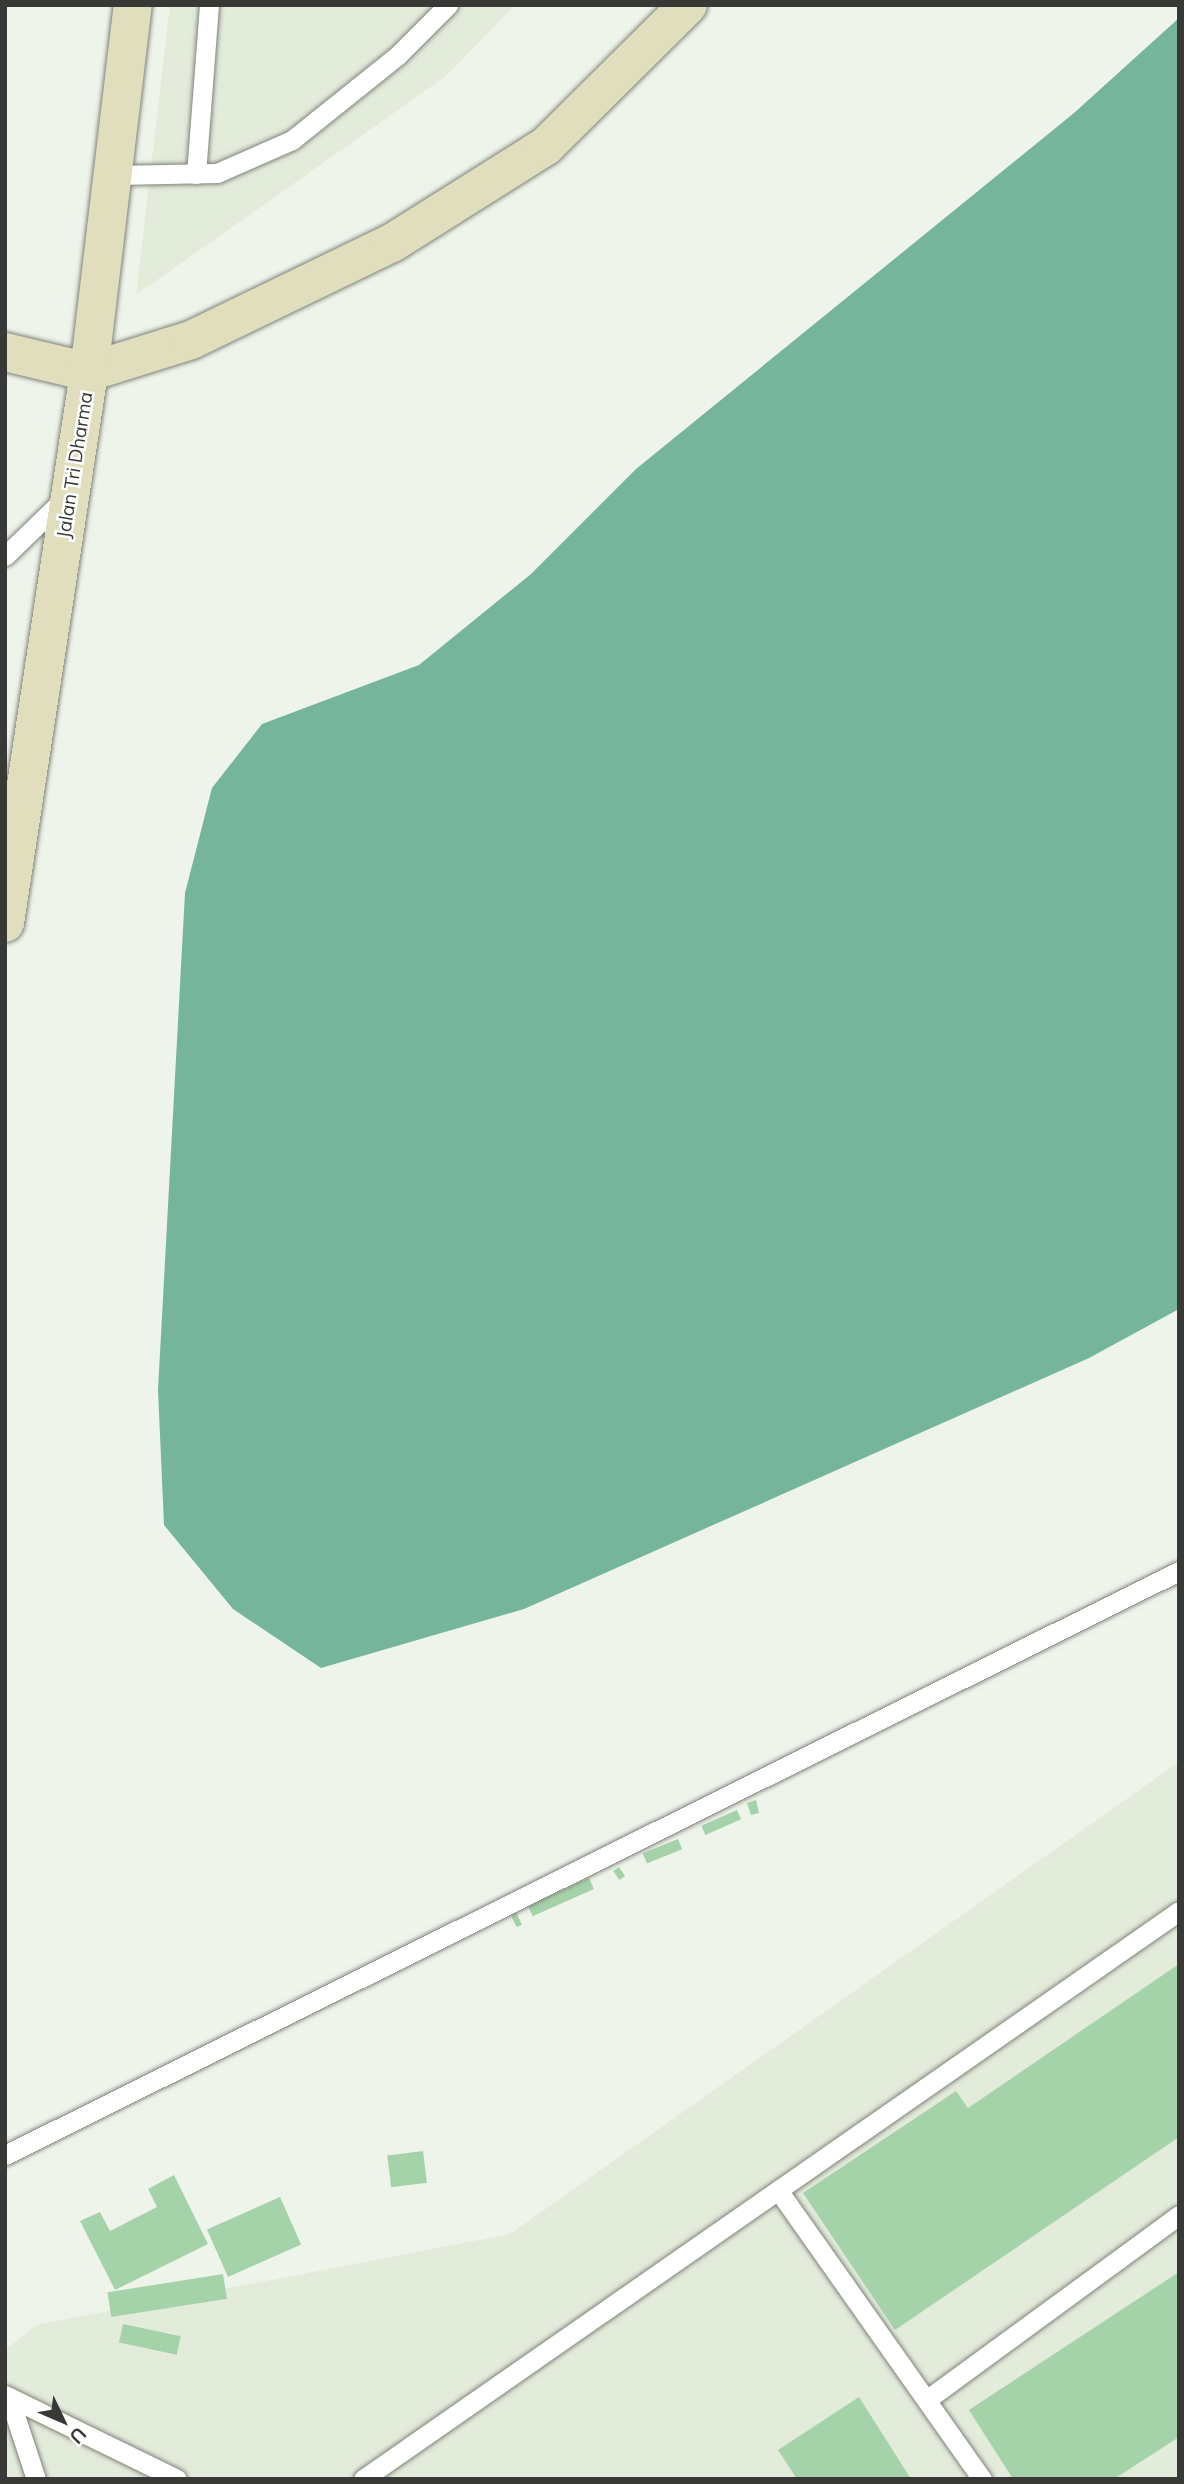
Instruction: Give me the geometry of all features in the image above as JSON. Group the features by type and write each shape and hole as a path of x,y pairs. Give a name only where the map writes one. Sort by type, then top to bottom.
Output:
{"main road":[{"name":"Jalan Tri Dharma","path":"5,923 89,372 134,5"},
{"path":"5,352 89,372 191,340 392,243 546,146 688,5"}],"lane":[{"path":"196,174 209,5"},
{"path":"115,175 217,173 292,140 397,55 448,5"},
{"path":"5,556 70,493"},
{"path":"5,2155 1179,1570"},
{"path":"363,2479 1179,1911"},
{"path":"778,2190 929,2398 982,2479"},
{"path":"929,2398 1179,2215"},
{"path":"7,2396 36,2479"},
{"path":"7,2396 177,2479"}],"shaded area":[{"path":"170,5 515,5 446,76 136,295"},
{"path":"1179,18 1179,1309 1089,1358 524,1609 321,1668 233,1609 164,1525 158,1390 185,893 212,788 262,724 419,665 531,574 636,469 1074,113"},
{"path":"1179,1762 1179,2479 5,2479 5,2350 36,2325 510,2234"}],"building":[{"path":"756,1800 759,1813 751,1815 747,1803"},
{"path":"737,1810 741,1819 705,1835 701,1826"},
{"path":"678,1839 682,1849 647,1863 643,1853"},
{"path":"619,1867 625,1876 619,1880 613,1871"},
{"path":"589,1878 594,1889 533,1916 528,1905"},
{"path":"516,1912 522,1925 516,1927 511,1915"},
{"path":"1179,1964 1179,2137 895,2330 803,2193 956,2091 968,2108"},
{"path":"423,2151 427,2183 391,2187 387,2155"},
{"path":"174,2175 208,2244 115,2290 80,2221 100,2212 110,2231 157,2207 148,2189"},
{"path":"280,2197 301,2245 228,2277 207,2230"},
{"path":"1179,2272 1179,2437 1114,2479 1013,2479 969,2410"},
{"path":"223,2274 227,2299 111,2317 107,2292"},
{"path":"123,2324 181,2336 177,2355 119,2343"},
{"path":"859,2397 911,2479 797,2479 778,2450"}]}
